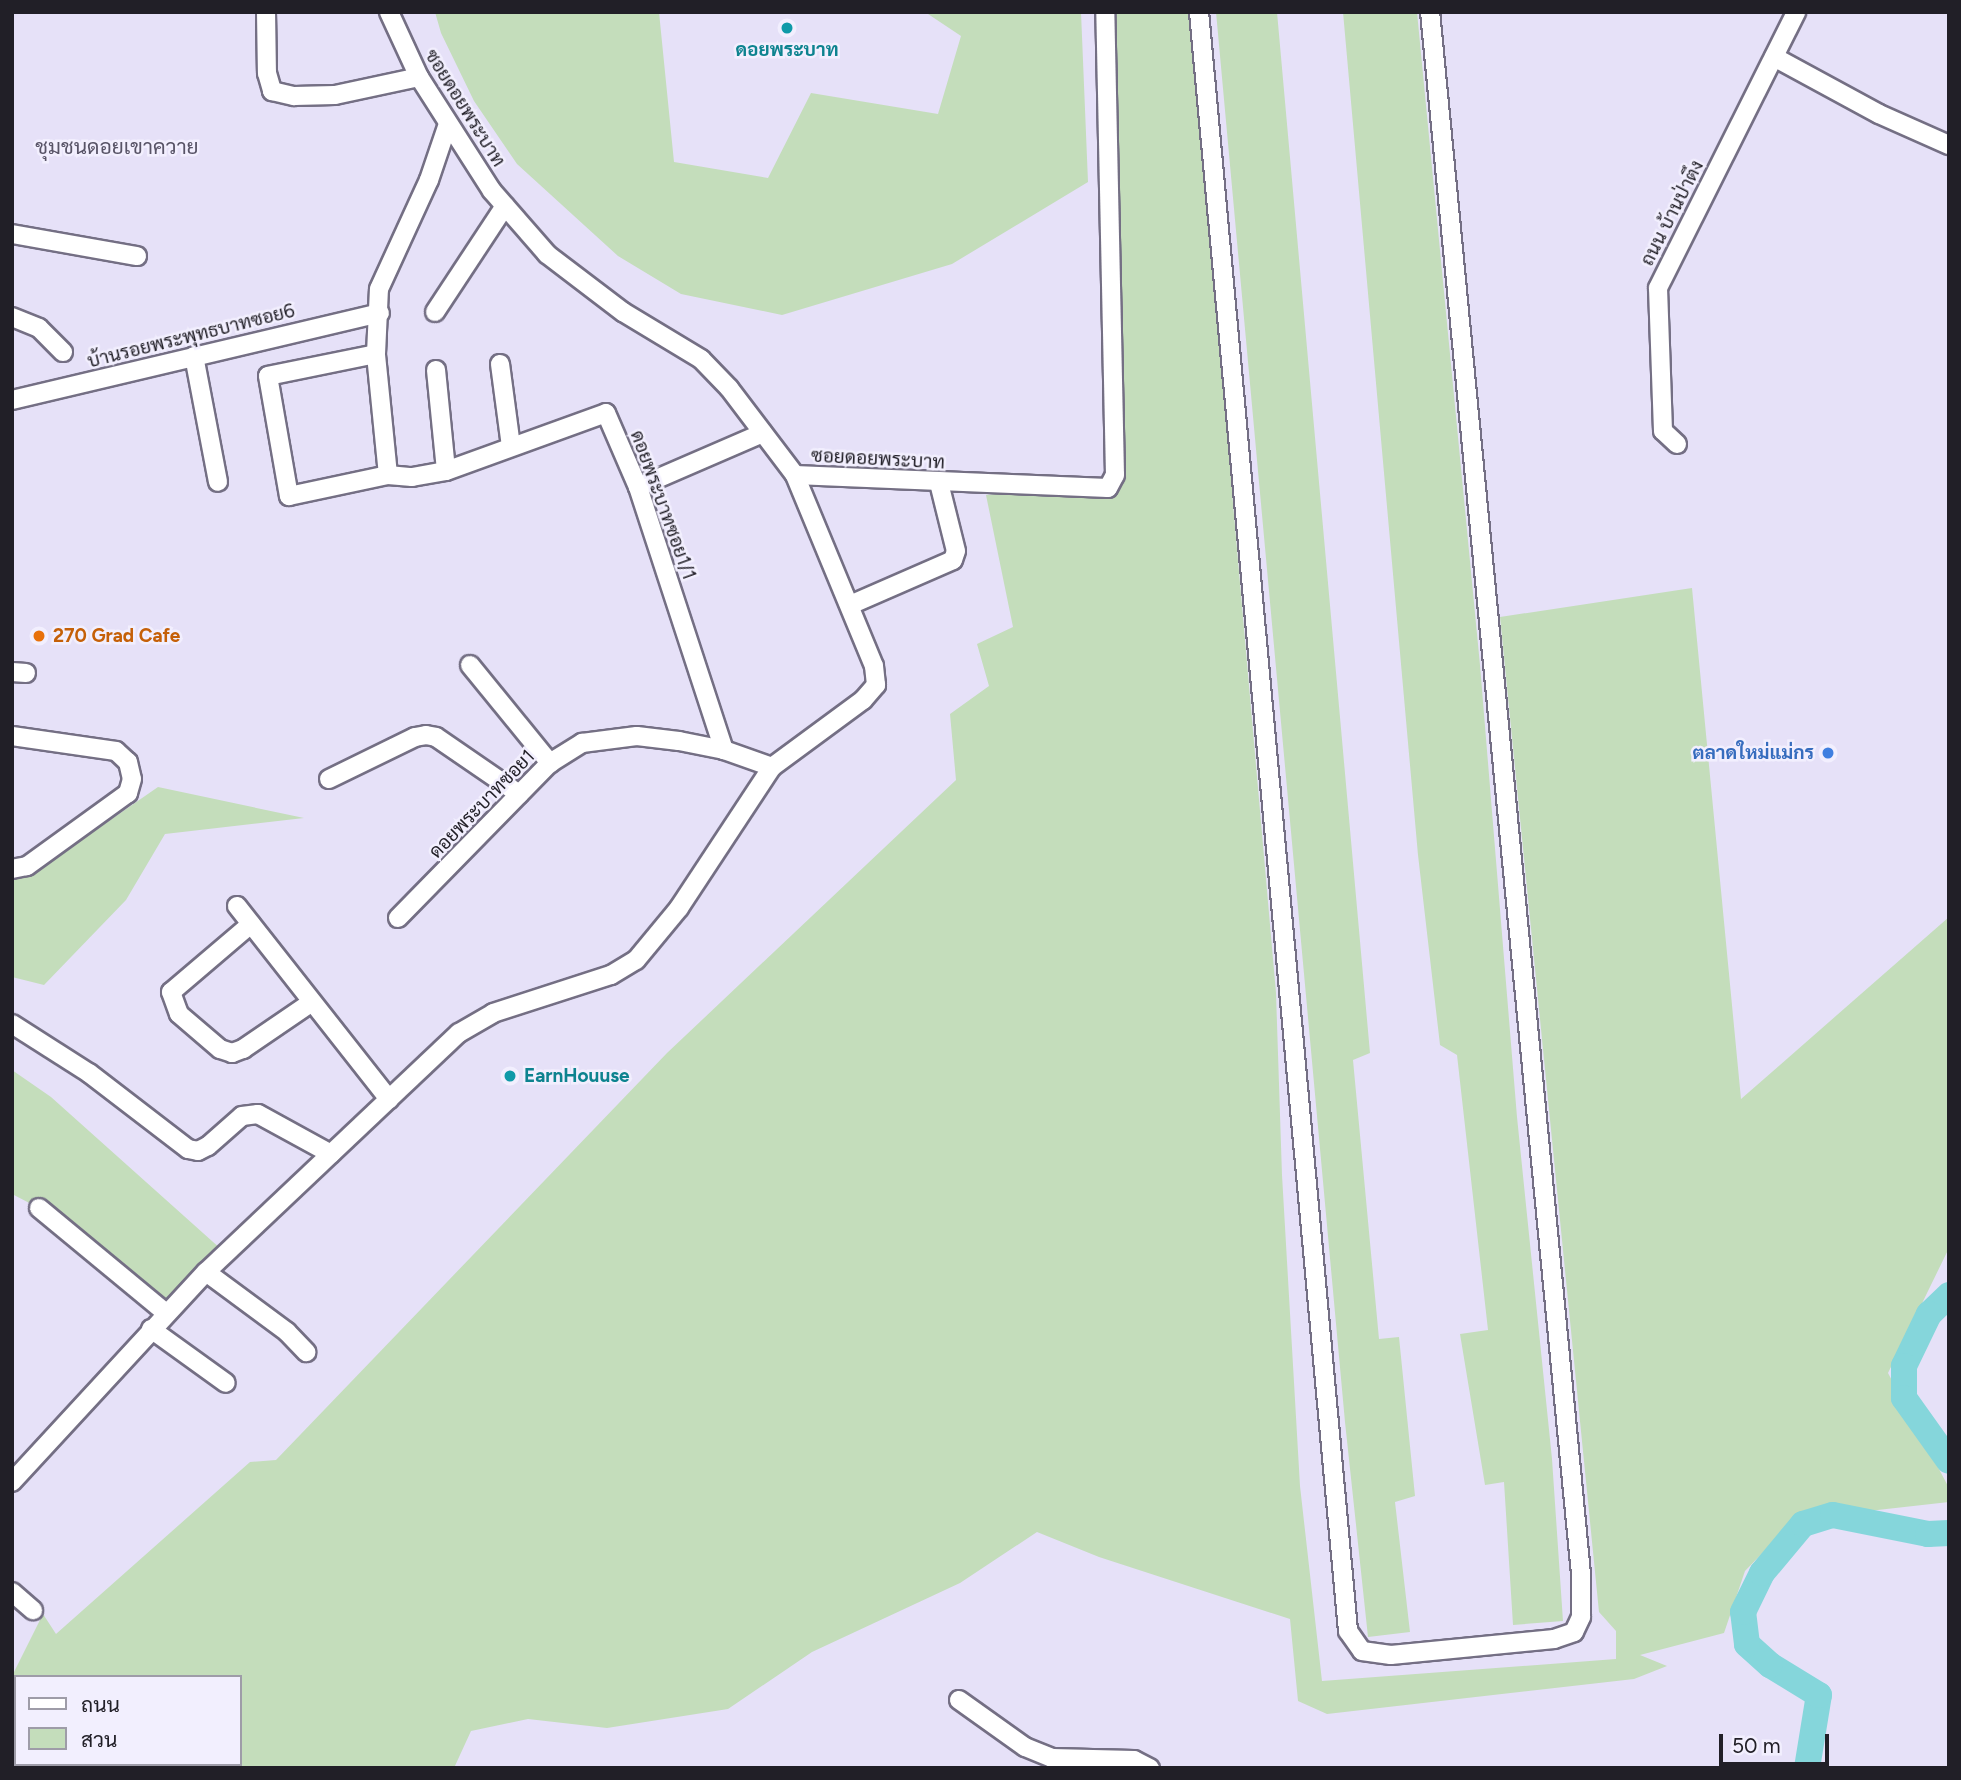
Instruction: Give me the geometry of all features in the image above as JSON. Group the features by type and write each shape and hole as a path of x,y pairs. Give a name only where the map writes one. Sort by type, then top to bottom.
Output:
{"street":[{"path":"266,12 267,74 272,91 293,96 335,95 419,77"},
{"name":"ซอยดอยพระบาท","path":"389,12 419,77 449,124 505,206 547,254 623,313 701,359 729,388 795,475 1093,490 1108,488 1115,475 1105,12"},
{"path":"1199,12 1348,1631 1362,1651 1391,1655 1554,1639 1573,1632 1581,1617 1581,1574 1430,12"},
{"name":"ถนน บ้านป่าตึง","path":"1677,444 1663,431 1658,288 1796,12"},
{"path":"1774,57 1879,114 1949,145"},
{"path":"388,475 376,354 380,313 379,289 429,180 449,124"},
{"path":"435,312 505,206"},
{"path":"12,234 137,256"},
{"name":"บ้านรอยพระพุทธบาทซอย6","path":"12,400 380,313"},
{"path":"12,317 39,328 63,352"},
{"name":"ดอยพระบาทซอย1/1","path":"376,354 268,376 289,496 388,475 412,477 446,471 606,413 638,487 724,750"},
{"path":"194,356 218,482"},
{"path":"500,364 511,446"},
{"path":"436,370 446,471"},
{"path":"638,487 763,433"},
{"path":"12,1482 206,1272 459,1032 493,1013 611,975 636,960 679,908 772,767 863,700 876,685 874,666 795,475"},
{"path":"850,605 953,560 956,551 939,483"},
{"path":"470,665 550,763"},
{"path":"329,779 415,737 426,735 436,737 519,794"},
{"path":"12,736 116,751 128,762 132,779 128,793 27,866 12,869"},
{"name":"ดอยพระบาทซอย1","path":"398,918 550,763 582,743 613,737 679,741 724,750 772,767"},
{"path":"237,906 389,1099"},
{"path":"251,924 171,992 179,1014 220,1049 232,1053 243,1049 312,1002"},
{"path":"12,1024 89,1073 188,1149 198,1151 208,1146 242,1116 258,1114 331,1154"},
{"path":"39,1208 166,1314"},
{"path":"206,1272 287,1332 306,1352"},
{"path":"151,1329 226,1383"},
{"path":"12,1592 33,1610"},
{"path":"959,1700 1025,1747 1052,1758 1133,1760 1150,1768"}],"green space":[{"path":"435,12 659,12 674,162 768,178 811,93 938,114 961,36 925,12 1081,12 1088,182 952,264 782,315 681,294 618,256 517,164 474,101 441,33"},
{"path":"1105,12 1199,12 1243,486 1232,492 1276,993 1282,1175 1300,1486 1322,1681 1616,1659 1616,1631 1599,1612 1500,617 1692,588 1741,1099 1949,917 1949,1248 1888,1373 1949,1488 1949,1502 1833,1515 1801,1513 1745,1571 1724,1633 1640,1655 1667,1666 1634,1679 1327,1714 1298,1701 1290,1619 1099,1557 1037,1532 960,1583 812,1652 728,1709 607,1728 528,1719 471,1731 454,1768 12,1768 12,1676 43,1614 56,1634 250,1462 276,1460 667,1053 956,780 950,714 989,686 977,644 1013,627 986,495 1119,481"},
{"path":"1216,12 1277,12 1370,1053 1353,1060 1379,1339 1399,1337 1415,1496 1395,1502 1410,1632 1368,1637 1345,1422"},
{"path":"1343,12 1417,12 1480,665 1517,1117 1552,1459 1563,1621 1513,1625 1504,1482 1485,1485 1460,1334 1488,1330 1457,1055 1440,1045 1418,855"},
{"path":"158,787 304,818 165,834 126,900 44,985 12,977 12,878 18,879 54,859"},
{"path":"12,1070 51,1097 222,1250 160,1309 39,1208 12,1194"}],"waterway":[{"path":"1949,1295 1929,1314 1904,1366 1904,1398 1949,1461"},
{"path":"1807,1768 1819,1695 1770,1665 1747,1644 1743,1612 1762,1573 1803,1524 1833,1515 1928,1534 1949,1533"}],"place":[{"name":"ดอยพระบาท","path":"787,28"},
{"name":"270 Grad Cafe","path":"39,636"},
{"name":"ตลาดใหม่แม่กร","path":"1828,753"},
{"name":"EarnHouuse","path":"510,1076"}],"district":[{"name":"ชุมชนดอยเขาควาย","path":"117,147"}]}
